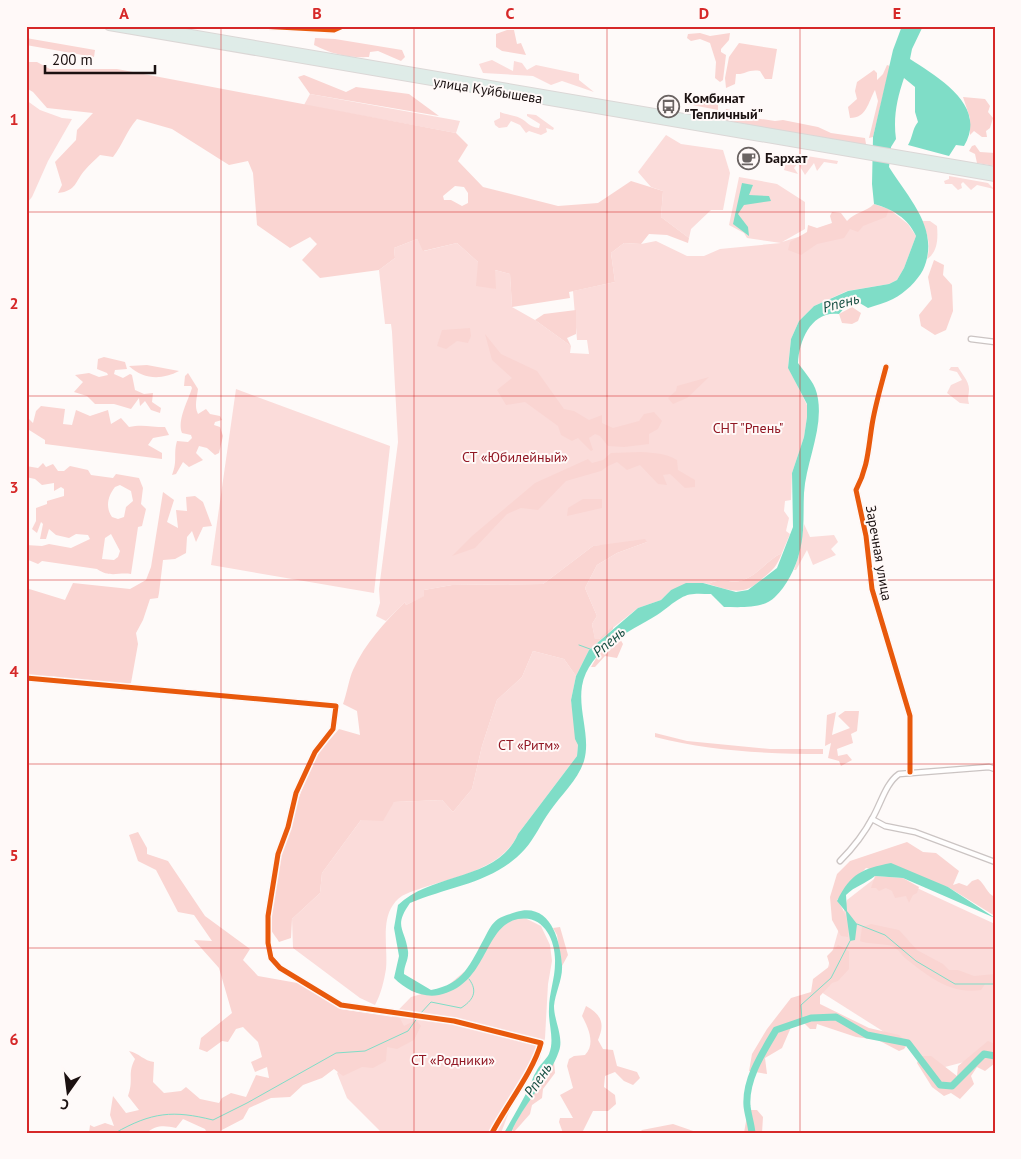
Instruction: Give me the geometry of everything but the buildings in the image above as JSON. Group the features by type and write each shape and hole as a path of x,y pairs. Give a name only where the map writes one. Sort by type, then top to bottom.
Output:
{"highway":[{"name":"улица Куйбышева","path":"109,26 867,153"},
{"name":"улица Куйбышева","path":"144,26 569,97 867,153"},
{"path":"867,153 995,177"},
{"path":"897,158 995,171"}],"street":[{"path":"259,26 334,30 343,26"},
{"path":"971,339 995,342"},
{"name":"Заречная улица","path":"886,368 872,426 870,452 863,477 856,490 866,536 872,589 910,716 910,772"},
{"path":"26,678 336,706 333,729 315,752 296,794 288,827 278,854 268,916 268,943 271,958 280,968 341,1005 454,1021 541,1043 537,1057 506,1106 492,1133"},
{"path":"840,861 852,850 872,819 893,778 899,774 989,767 995,770"},
{"path":"872,819 885,826 915,832 995,862"}],"green space":[{"path":"492,60 513,71 514,61 522,63 527,70 536,65 579,74 579,80 594,92 562,81 551,85 533,76 483,73 479,64"},
{"path":"310,94 460,121 456,133 304,105"},
{"path":"26,100 40,110 62,118 72,119 48,161 32,197 26,204"},
{"path":"500,112 518,117 539,128 540,124 527,116 527,114 536,115 554,128 553,130 546,128 547,132 541,135 529,131 526,133 520,125 511,121 507,127 499,128 495,125 494,121 500,118"},
{"path":"666,135 681,144 723,150 730,173 723,210 711,210 691,229 689,238 661,217 663,191 651,187 638,172"},
{"path":"794,154 838,161 837,164 824,162 817,171 814,163 805,175 798,163 794,168 798,174 784,170 787,159 792,158"},
{"path":"949,176 988,183 994,189 977,185 971,190 963,182 961,184 962,188 958,190 952,184 945,184 944,181 949,179"},
{"name":"СТ «Юбилейный»","path":"739,177 777,184 805,202 805,229 782,242 889,209 908,224 916,236 904,268 897,280 889,284 847,291 814,306 799,321 791,339 788,367 807,405 807,417 804,437 792,473 791,500 785,501 784,511 789,518 786,531 790,534 782,553 743,580 703,583 671,590 661,600 638,608 599,639 595,640 592,624 597,616 585,588 597,565 617,553 647,542 593,546 543,584 452,585 424,590 425,596 406,605 405,602 386,621 376,616 380,603 379,589 398,442 392,332 391,324 385,324 379,270 395,258 394,248 417,239 424,251 457,243 478,262 495,289 495,270 510,274 512,307 535,320 571,346 570,353 589,354 587,340 577,340 573,291 615,282 611,253 624,243 641,244 656,241 687,256 704,256 720,249 781,243 747,238 744,233 729,225"},
{"path":"921,221 930,221 937,226 935,249 927,259 928,240"},
{"path":"951,367 958,367 969,386 969,404 960,403 947,393 951,385 962,380 957,372 949,370"},
{"path":"236,389 390,446 374,593 211,565"},
{"path":"804,524 810,537 834,535 838,542 831,549 836,555 813,565 807,550 796,570 794,570 799,554"},
{"name":"СТ «Ритм»","path":"533,651 564,659 576,676 571,700 578,745 577,756 511,846 501,856 477,870 410,892 396,901 387,919 386,969 379,996 375,1005 360,998 293,948 292,919 320,893 322,873 361,820 394,802 442,800 453,812 472,789 482,746 497,700 522,677"},
{"path":"874,879 904,882 995,924 995,1054 941,1068 821,992 847,900"},
{"name":"СТ «Родники»","path":"523,917 541,926 550,945 552,961 548,984 545,1038 540,1059 509,1112 501,1133 382,1133 347,1098 337,1073 411,997 446,987 471,966 495,924"}],"shaded area":[{"path":"507,30 514,30 517,44 521,43 526,55 502,51 496,47 496,34"},
{"path":"700,33 710,36 730,33 729,40 721,49 721,52 726,55 723,80 720,82 715,78 716,62 710,43 700,39 691,41 687,38 688,34"},
{"path":"26,38 95,50 94,57 26,45"},
{"path":"315,38 335,39 402,50 405,57 401,61 378,51 370,52 369,57 340,55 314,45"},
{"path":"739,43 777,49 772,79 765,79 760,71 750,71 736,74 735,84 726,88 725,78 729,57"},
{"path":"26,62 37,62 50,69 117,69 456,133 468,145 458,161 483,187 558,206 598,203 631,181 663,191 661,217 689,238 688,243 667,235 649,234 641,244 624,243 611,253 615,282 569,292 570,298 512,307 510,274 495,270 496,289 476,286 478,262 457,243 423,251 417,239 394,248 395,258 379,270 320,278 302,260 317,244 310,237 290,248 257,225 253,173 248,161 229,165 172,129 137,119 113,157 100,155 87,168 72,188 58,193 62,185 55,162 76,140 77,130 93,113 47,108 33,92 26,88","holes":["455,186 464,187 468,193 468,203 462,206 451,200 444,200 443,196"]},
{"path":"887,65 890,66 873,137 869,138 878,101 875,90 864,112 860,115 850,118 848,107 857,99 855,91 857,82 874,70 877,73 877,80 883,74"},
{"path":"304,75 346,92 356,87 409,94 439,116 310,94 298,77"},
{"path":"687,97 718,101 718,110 687,104"},
{"path":"963,97 985,99 990,106 988,112 993,118 990,128 986,131 987,137 982,137 974,131 970,135 970,118"},
{"path":"726,109 731,110 734,115 775,121 783,120 818,127 831,133 865,138 866,144 861,145 724,120 723,116"},
{"path":"975,145 980,152 995,153 995,166 977,163 975,154 969,151"},
{"path":"874,204 889,209 886,217 863,226 858,232 850,229 844,238 817,244 801,255 788,250 790,242 807,232 808,225 817,228 832,223 830,216 832,212 841,213 847,221"},
{"path":"934,260 944,265 943,275 952,285 953,311 946,330 935,335 921,326 919,315 932,299 928,277"},
{"path":"852,307 861,313 858,321 852,324 842,323 839,314"},
{"path":"576,310 576,334 567,338 571,346 535,320 544,314"},
{"path":"470,328 471,336 468,343 457,341 446,349 437,346 442,330"},
{"path":"485,334 501,354 537,371 564,409 574,411 589,420 602,415 602,423 613,428 639,421 644,414 654,412 662,421 658,429 649,434 649,444 624,447 608,446 600,436 595,434 589,438 593,450 591,451 578,438 572,441 561,435 558,426 525,402 506,405 497,390 512,378 492,360"},
{"path":"104,357 125,362 127,369 115,370 114,374 123,378 130,374 132,375 135,390 144,394 153,393 152,402 161,408 160,413 151,410 145,401 140,406 139,398 131,409 114,404 95,404 87,396 74,392 83,382 75,375 89,373 99,377 108,375 97,369 98,359"},
{"path":"147,365 179,371 166,376 153,377 141,374 129,366"},
{"path":"188,373 198,389 196,405 198,414 206,409 210,414 220,416 222,420 215,422 214,425 220,427 223,436 219,453 215,455 207,448 199,446 196,453 203,460 189,467 183,462 176,474 172,475 175,465 177,441 188,442 192,438 191,435 182,433 181,428 182,416 192,388 191,386 184,386 185,376"},
{"path":"709,377 687,398 673,404 668,398 676,391 677,386"},
{"path":"41,406 65,409 63,424 72,425 76,410 90,416 108,410 111,424 121,418 129,427 165,427 169,435 153,438 148,445 162,453 162,459 45,444 45,440 26,428 26,416 33,423 36,411"},
{"path":"641,452 664,455 677,460 678,470 695,480 695,487 685,488 670,474 663,475 667,485 658,484 640,465 627,470 617,462 601,471 566,481 538,510 521,508 507,514 475,548 452,556 472,536 535,483 588,459 592,463 603,460 611,453"},
{"path":"43,463 46,467 53,464 58,471 64,471 70,466 88,470 91,475 113,478 116,474 139,478 143,488 141,504 146,509 142,526 138,527 131,574 110,574 97,569 42,561 38,564 26,559 26,545 42,546 49,544 71,548 90,539 88,535 76,534 69,538 56,535 49,529 46,539 40,539 43,524 41,522 37,533 32,529 36,521 36,508 47,504 47,501 64,496 64,489 61,487 54,491 54,483 42,485 35,479 26,477 26,466 38,468","holes":["120,485 131,491 133,501 126,507 124,517 118,519 112,517 108,502 115,487","111,534 120,551 118,557 114,560 102,559 105,538"]},
{"path":"163,492 174,500 167,522 178,528 176,510 187,511 186,497 195,496 203,502 212,526 203,527 196,542 192,531 187,537 186,553 175,559 163,560 158,598 150,599 143,620 136,633 138,644 131,683 118,686 50,676 26,676 28,649 26,649 26,588 65,600 73,583 130,589 146,580 151,567"},
{"path":"583,499 602,499 602,508 567,516 568,508"},
{"path":"645,539 647,542 617,553 597,565 585,588 597,616 592,624 595,639 599,639 613,626 613,629 589,650 576,676 564,659 533,651 522,677 497,700 482,746 472,789 453,812 442,800 394,802 383,821 361,820 322,873 320,893 292,919 291,938 279,942 271,929 270,914 278,867 294,812 312,766 324,746 339,729 360,735 357,711 343,704 358,660 369,642 383,625 405,602 406,605 424,596 424,590 452,585 543,584 593,546"},
{"path":"782,553 772,570 749,588 737,591 708,584 719,581 734,582 743,580"},
{"path":"619,637 623,644 617,658 605,656 595,667 591,667 598,655"},
{"path":"845,711 859,711 857,731 851,734 853,743 837,749 838,756 847,754 852,760 841,766 839,761 828,758 831,743 825,746 827,715 836,712 832,735 850,728 838,716"},
{"path":"655,733 687,741 770,749 823,749 823,754 717,749 655,737"},
{"path":"138,832 147,848 147,854 168,861 205,916 250,949 243,960 258,976 303,984 340,1009 400,1018 404,1026 416,1020 421,1026 414,1040 397,1049 387,1047 386,1061 373,1068 362,1067 343,1076 334,1069 322,1078 303,1085 290,1097 271,1098 249,1108 243,1119 216,1133 207,1133 205,1129 183,1119 176,1128 160,1126 146,1133 89,1133 90,1125 94,1127 105,1123 114,1126 110,1115 113,1096 126,1113 139,1110 128,1096 131,1069 135,1059 129,1051 154,1062 153,1082 164,1093 181,1091 186,1087 200,1099 219,1103 222,1098 231,1093 246,1097 256,1075 269,1078 267,1067 255,1072 251,1062 262,1057 258,1042 243,1027 236,1029 228,1042 222,1041 207,1052 199,1049 201,1038 232,1013 219,968 194,940 212,941 194,915 178,912 156,870 138,861 129,835"},
{"path":"907,842 923,852 936,853 959,871 953,885 959,883 967,886 972,881 978,879 990,894 995,897 995,916 948,887 866,868 837,900 845,913 848,926 848,937 841,936 832,920 830,897 837,874 850,861"},
{"path":"875,876 903,878 919,887 909,903 906,896 895,898 892,891 886,888 879,891 876,888 871,888"},
{"path":"871,924 899,930 917,950 943,964 949,970 958,970 974,976 995,974 995,985 985,984 981,990 970,991 960,990 940,983 905,958 894,947 860,941 862,927"},
{"path":"560,927 568,955 562,966 557,935 553,928"},
{"path":"838,945 849,951 849,969 820,996 820,1004 869,1028 899,1035 908,1043 904,1049 899,1051 878,1040 856,1037 817,1024 816,1029 810,1029 802,1021 792,1025 782,1048 765,1058 767,1074 749,1071 752,1054 767,1029 791,998 811,992 813,979 830,966 827,956"},
{"path":"586,1006 596,1013 601,1020 598,1040 603,1049 613,1050 617,1066 637,1072 640,1078 633,1085 624,1081 615,1072 605,1076 604,1087 615,1095 616,1104 608,1111 593,1111 582,1133 563,1133 559,1122 560,1118 573,1118 560,1095 573,1088 567,1066 569,1059 574,1056 585,1055 590,1046 590,1036 582,1016"},
{"path":"988,1041 995,1044 995,1063 985,1071 977,1067 971,1076 974,1084 960,1099 951,1093 944,1096 932,1087 917,1063 920,1056 931,1056 957,1076 958,1066"},
{"path":"554,1062 555,1073 543,1089 542,1098 532,1105 530,1114 514,1132 512,1130 518,1118"},
{"path":"748,1110 757,1110 763,1117 762,1133 744,1133"},
{"path":"673,1124 699,1133 639,1133 642,1130"}],"water":[{"path":"902,26 923,26 912,49 910,59 946,84 957,95 965,106 970,118 970,132 964,146 956,145 949,156 908,145 918,122 915,112 915,87 904,78 896,108 896,139 891,147 889,167 920,215 928,242 928,255 923,270 917,278 906,290 897,296 887,302 868,308 858,302 847,305 839,314 830,314 814,322 804,336 798,363 815,388 819,411 816,434 805,481 801,546 798,559 790,577 775,597 764,604 724,607 711,594 684,596 623,635 601,652 586,673 582,686 581,695 586,743 584,761 574,781 550,811 529,845 513,860 486,877 410,903 402,917 401,923 408,954 404,974 431,990 442,987 459,978 470,964 492,925 502,917 528,910 537,912 545,918 556,934 562,965 554,1006 560,1035 559,1051 555,1062 522,1112 511,1133 504,1133 551,1048 549,1003 555,955 551,938 547,931 535,921 518,919 507,924 498,932 467,980 455,989 439,995 420,994 404,986 394,978 399,956 394,928 398,905 412,894 496,860 508,849 577,756 578,745 575,739 571,700 576,676 589,650 638,608 661,600 671,590 686,583 703,583 736,592 748,590 777,568 793,527 792,473 804,437 807,417 807,404 788,368 791,339 799,321 814,306 848,291 889,284 897,280 904,268 916,236 909,224 899,215 874,204 872,184 873,137 893,50"},
{"path":"742,183 753,185 749,195 769,196 771,201 744,205 738,214 748,227 749,236 733,224"},
{"path":"891,863 948,887 995,918 903,878 875,876 846,895 847,911 857,924 855,940 850,941 846,912 837,901 847,884 858,874 865,870"}],"waterway":[{"path":"579,645 590,649"},
{"path":"857,924 885,935 916,961 955,984 995,984"},
{"path":"802,1021 801,1005 831,978 850,941"},
{"path":"420,1014 431,1002 461,1008 473,996 474,988 469,979"},
{"path":"115,1133 140,1121 163,1115 186,1115 213,1120 336,1053 365,1051 408,1031 418,1017"},
{"name":"Рпень","path":"752,1133 747,1096 752,1076 761,1057 776,1030 811,1018 836,1017 867,1035 908,1043 940,1085 952,1086 984,1054 995,1056"}],"cycle path":[{"path":"259,26 334,30 343,26"},
{"path":"886,367 872,425 865,466 856,490 866,536 872,589 910,716 910,772"},
{"path":"26,678 336,706 333,729 315,752 296,793 288,827 278,854 268,916 268,943 271,958 280,968 341,1005 454,1021 541,1043 532,1065 492,1133"}],"place":[{"name":"Комбинат \"Тепличный\"","path":"668,106"},
{"name":"Бархат","path":"749,158"}],"park label":[{"name":"СНТ \"Рпень\"","path":"748,428"}]}
